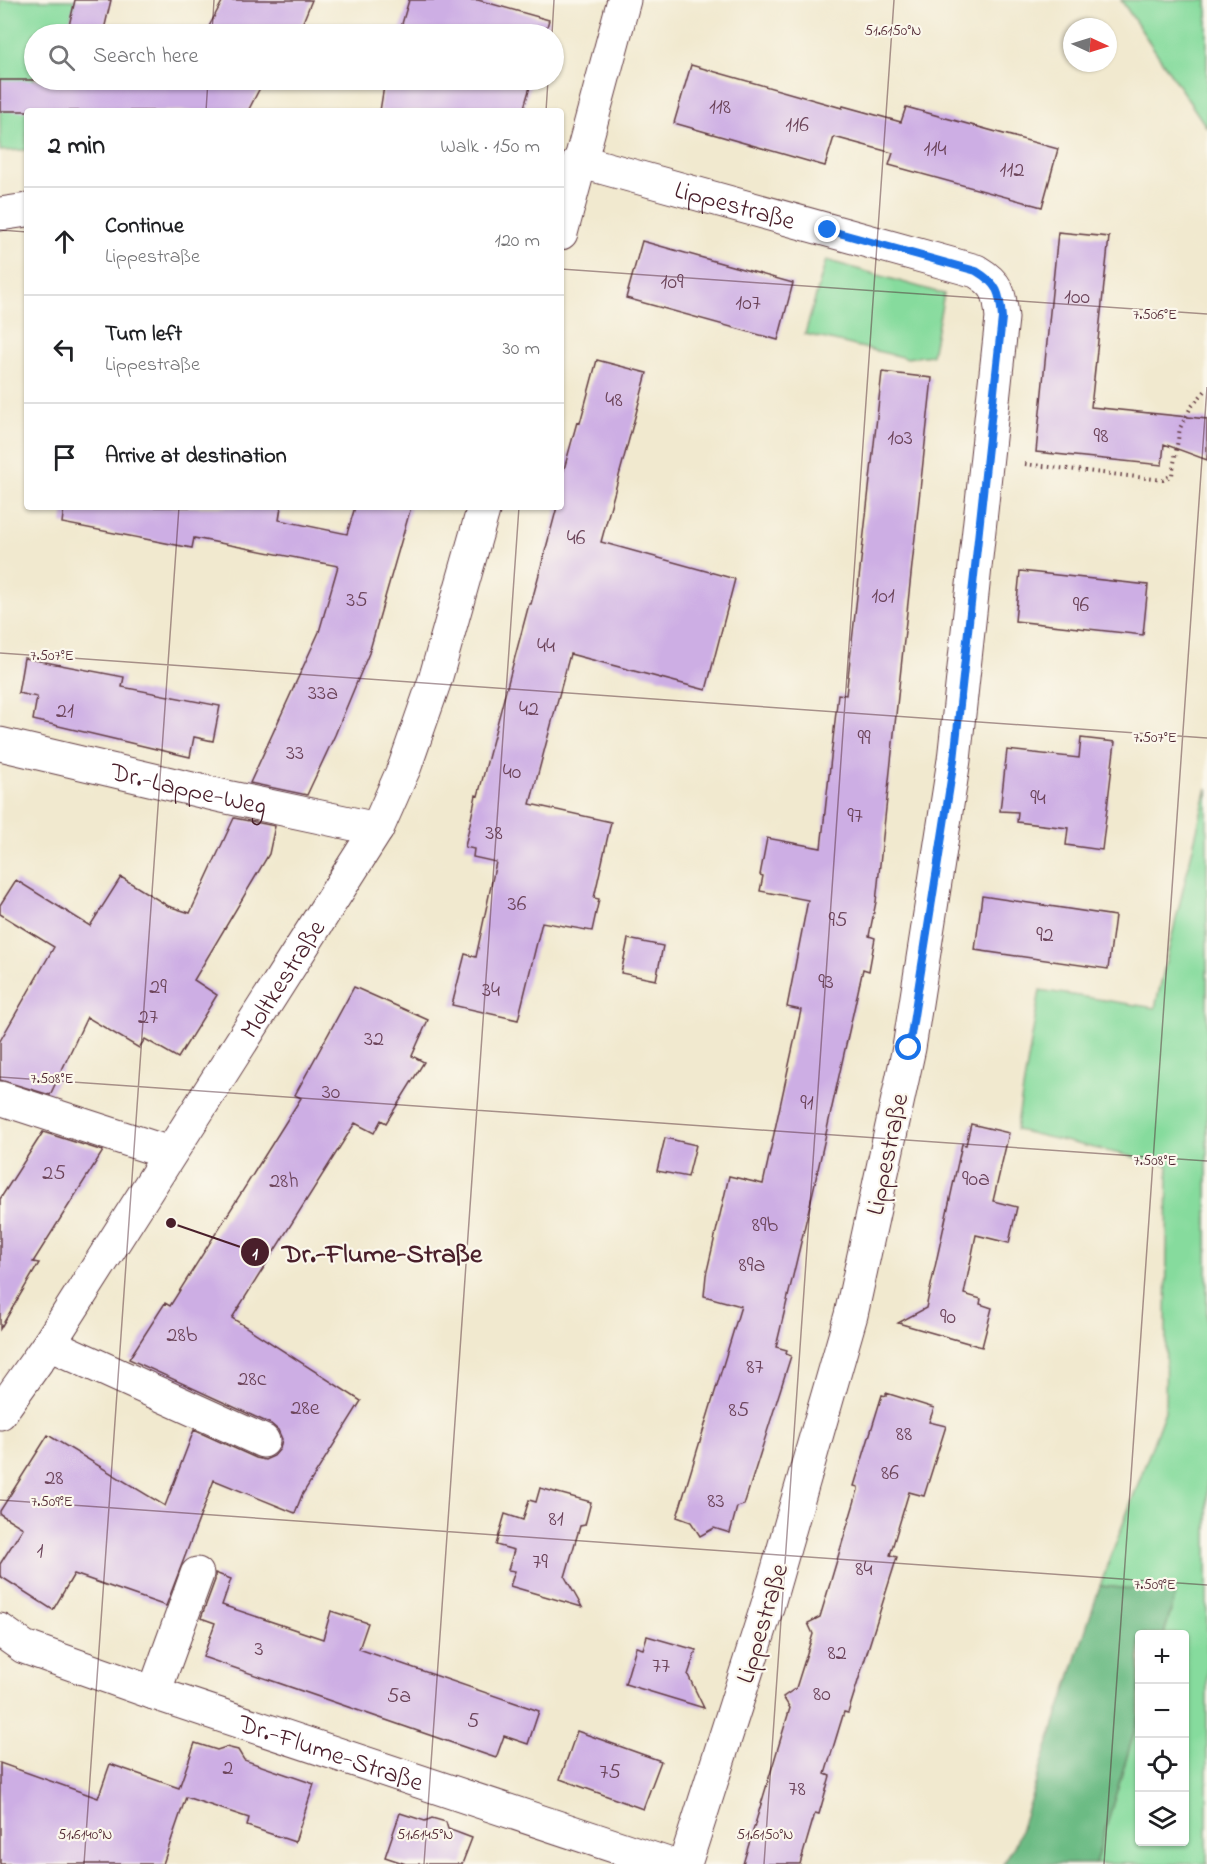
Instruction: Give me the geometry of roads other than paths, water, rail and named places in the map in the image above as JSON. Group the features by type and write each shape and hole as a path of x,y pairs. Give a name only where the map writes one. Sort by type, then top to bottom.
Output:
{"street":[{"path":"564,221 624,0"},
{"name":"Lippestraße","path":"579,161 976,271 992,280 1000,298 1002,318 954,760 904,1071 851,1315 768,1604 686,1864"},
{"path":"0,214 24,210"},
{"name":"Moltkestraße","path":"0,1413 49,1344 377,829 405,766 435,680 483,510"},
{"name":"Dr.-Lappe-Weg","path":"0,744 222,796 377,829"},
{"path":"0,1098 169,1153"},
{"path":"49,1344 263,1441"},
{"path":"154,1693 197,1574"},
{"name":"Dr.-Flume-Straße","path":"0,1630 24,1647 154,1693 668,1864"}],"place":[{"name":"Dr.-Flume-Straße","path":"171,1223"}]}
